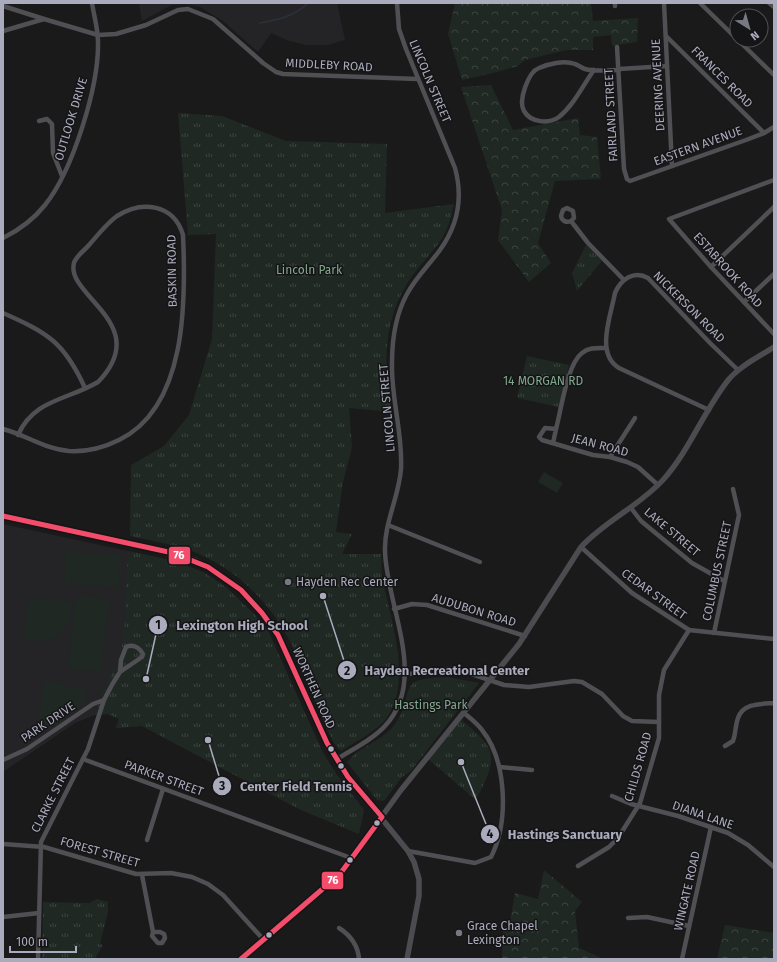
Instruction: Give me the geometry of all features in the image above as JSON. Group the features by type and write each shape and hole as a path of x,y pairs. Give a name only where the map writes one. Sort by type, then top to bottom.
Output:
{"main road":[{"path":"241,959 330,884 525,636 580,547 592,535 631,508 658,485 683,453 730,378 738,370 774,348"},
{"name":"WORTHEN ROAD","path":"3,516 173,553 195,560 218,573 241,590 262,613 278,635 324,737 348,777 382,817 408,851 414,862 419,879 419,896 408,959"}],"street":[{"name":"OUTLOOK DRIVE","path":"3,238 18,230 38,213 49,200 62,176 79,133 90,98 97,66 98,35 92,3"},
{"name":"LINCOLN STREET","path":"337,759 378,732 389,722 397,707 405,674 403,646 388,585 385,558 388,525 397,496 401,470 401,445 391,373 392,350 398,319 406,295 440,250 451,232 457,216 459,202 459,182 455,168 417,79 399,29 397,3"},
{"name":"DEERING AVENUE","path":"664,3 672,166"},
{"path":"700,3 729,31"},
{"path":"769,3 774,7"},
{"path":"3,6 98,35"},
{"name":"MIDDLEBY ROAD","path":"98,35 116,34 133,30 170,13 188,9 215,21 263,63 276,72 283,74 417,79"},
{"path":"3,31 44,19"},
{"name":"FRANCES ROAD","path":"666,36 764,133"},
{"name":"FAIRLAND STREET","path":"618,47 624,169 628,180"},
{"path":"746,48 774,75"},
{"path":"594,70 574,100 561,116 553,120 541,121 534,119 523,111 522,104 526,84 533,71 539,68 565,62 573,63 585,69 594,70 667,66"},
{"path":"38,121 47,119 52,124 54,159 62,176"},
{"name":"EASTERN AVENUE","path":"628,180 630,181 764,133 774,126"},
{"name":"ESTABROOK ROAD","path":"774,180 669,218 711,267 774,334"},
{"name":"BASKIN ROAD","path":"3,429 57,449 72,451 94,450 127,436 138,429 153,412 160,400 170,375 179,341 182,314 183,235 180,227 167,211 156,208 142,207 123,213 107,224 74,263 74,272 79,283 106,316 116,336 116,348 109,368 98,382 37,410 23,423 18,434"},
{"path":"711,267 774,208"},
{"path":"571,221 588,243 624,280 616,293 606,348 610,359 615,366 709,410"},
{"path":"744,302 774,274"},
{"name":"NICKERSON ROAD","path":"624,280 631,276 639,275 648,278 710,344 738,370"},
{"path":"3,313 39,329 55,342 71,360 85,388"},
{"path":"556,429 574,362 579,355 587,349 606,348"},
{"path":"610,457 635,418"},
{"name":"JEAN ROAD","path":"553,443 556,429 545,428 539,437 542,440 594,455 610,457 638,467 658,485"},
{"name":"COLUMBUS STREET","path":"714,633 739,515 733,489"},
{"name":"LAKE STREET","path":"631,508 641,521 692,563 724,581"},
{"path":"388,525 480,562"},
{"name":"CEDAR STREET","path":"580,547 632,593 689,630 774,639"},
{"name":"AUDUBON ROAD","path":"394,609 412,604 427,605 525,636"},
{"name":"CHILDS ROAD","path":"578,866 609,847 626,827 639,806 659,738 659,695 664,670 689,630"},
{"name":"CLARKE STREET","path":"38,959 40,846 44,834 88,749 104,700 120,672 121,660 126,647 132,646 139,648 143,654 142,657 120,672"},
{"path":"405,674 427,673 448,668 457,669 504,685 529,687 574,681 582,682 602,694 623,716 632,721 659,722"},
{"name":"PARK DRIVE","path":"3,760 27,749 93,704 104,700"},
{"path":"725,746 733,740 738,717 743,710 754,704 774,703"},
{"path":"408,851 476,862 491,857 496,847 500,826 502,787 500,767 482,730 464,713"},
{"name":"PARKER STREET","path":"83,759 351,858"},
{"path":"500,767 532,770"},
{"path":"147,840 163,789"},
{"name":"DIANA LANE","path":"612,796 738,838 774,867"},
{"name":"WINGATE ROAD","path":"682,959 711,828"},
{"name":"FOREST STREET","path":"3,844 40,846 142,875 174,873 192,877 208,884 227,899 263,939"},
{"path":"142,875 153,932"},
{"path":"3,917 39,913"},
{"path":"628,918 647,917 689,926"},
{"path":"339,928 354,943 358,951 359,959"}],"shaded area":[{"path":"139,3 337,3 345,40 328,45 306,45 289,41 271,33 258,52 223,21 200,7 186,4 172,5 142,21"},
{"path":"3,524 174,561 203,572 226,587 255,615 269,633 322,751 337,775 364,810 359,834 299,809 142,726 116,728 119,719 108,714 95,715 75,723 3,772"}],"green space":[{"path":"455,3 591,3 593,21 638,18 637,42 612,46 611,35 593,37 593,50 567,50 525,60 518,66 462,80 448,34"},
{"path":"491,85 513,130 578,118 580,135 597,137 601,179 555,181 538,243 551,263 529,282 498,240 502,210 461,87"},
{"name":"Lincoln Park","path":"178,113 222,116 286,141 387,144 385,213 454,204 446,231 433,251 408,282 393,314 389,329 386,362 391,412 349,408 352,447 343,482 336,532 352,534 342,554 381,554 382,578 398,650 399,668 395,701 388,716 373,731 341,751 334,743 327,729 287,636 268,607 256,594 230,571 199,554 177,546 130,536 131,465 164,446 189,415 212,339 216,234 188,235"},
{"path":"586,245 602,261 577,291 572,273"},
{"name":"14 MORGAN RD","path":"527,356 569,365 559,407 517,398"},
{"path":"544,472 563,483 557,493 538,482"},
{"path":"129,551 174,561 203,572 226,587 255,615 269,633 322,751 337,775 364,810 359,834 299,809 142,726 116,728 119,719 108,714 95,715 105,687 117,664 121,652"},
{"path":"66,552 120,555 119,587 64,584"},
{"path":"77,595 109,599 101,672 68,668"},
{"path":"32,598 72,602 68,622 64,629 52,638 35,641 24,640 29,601"},
{"name":"Hastings Park","path":"447,677 479,683 411,771 402,777 384,801 377,800 347,762 357,752 387,733 392,728 401,714 408,691 413,683 425,679"},
{"path":"47,682 83,689 88,692 82,706 56,725 38,725 44,684"},
{"path":"459,718 481,738 488,746 491,754 489,773 476,800 428,759"},
{"path":"544,870 582,902 575,911 579,948 604,959 502,959 503,926 509,927 515,893 538,899"},
{"path":"97,899 108,902 108,912 100,944 103,945 95,959 42,959 43,902 89,903"},
{"path":"725,925 774,933 774,959 717,959"}],"waterway":[{"path":"260,23 286,17 298,11 308,3"}],"transit line":[{"name":"76","path":"3,516 173,553 208,567 241,590 262,613 278,635 327,743 348,777 382,817 340,874 241,959"}],"place":[{"name":"Hayden Rec Center","path":"288,582"},
{"name":"Hayden Recreational Center","path":"323,596"},
{"name":"Lexington High School","path":"146,679"},
{"name":"Center Field Tennis","path":"208,740"},
{"name":"Hastings Sanctuary","path":"461,762"},
{"name":"Grace Chapel Lexington","path":"459,933"}]}
